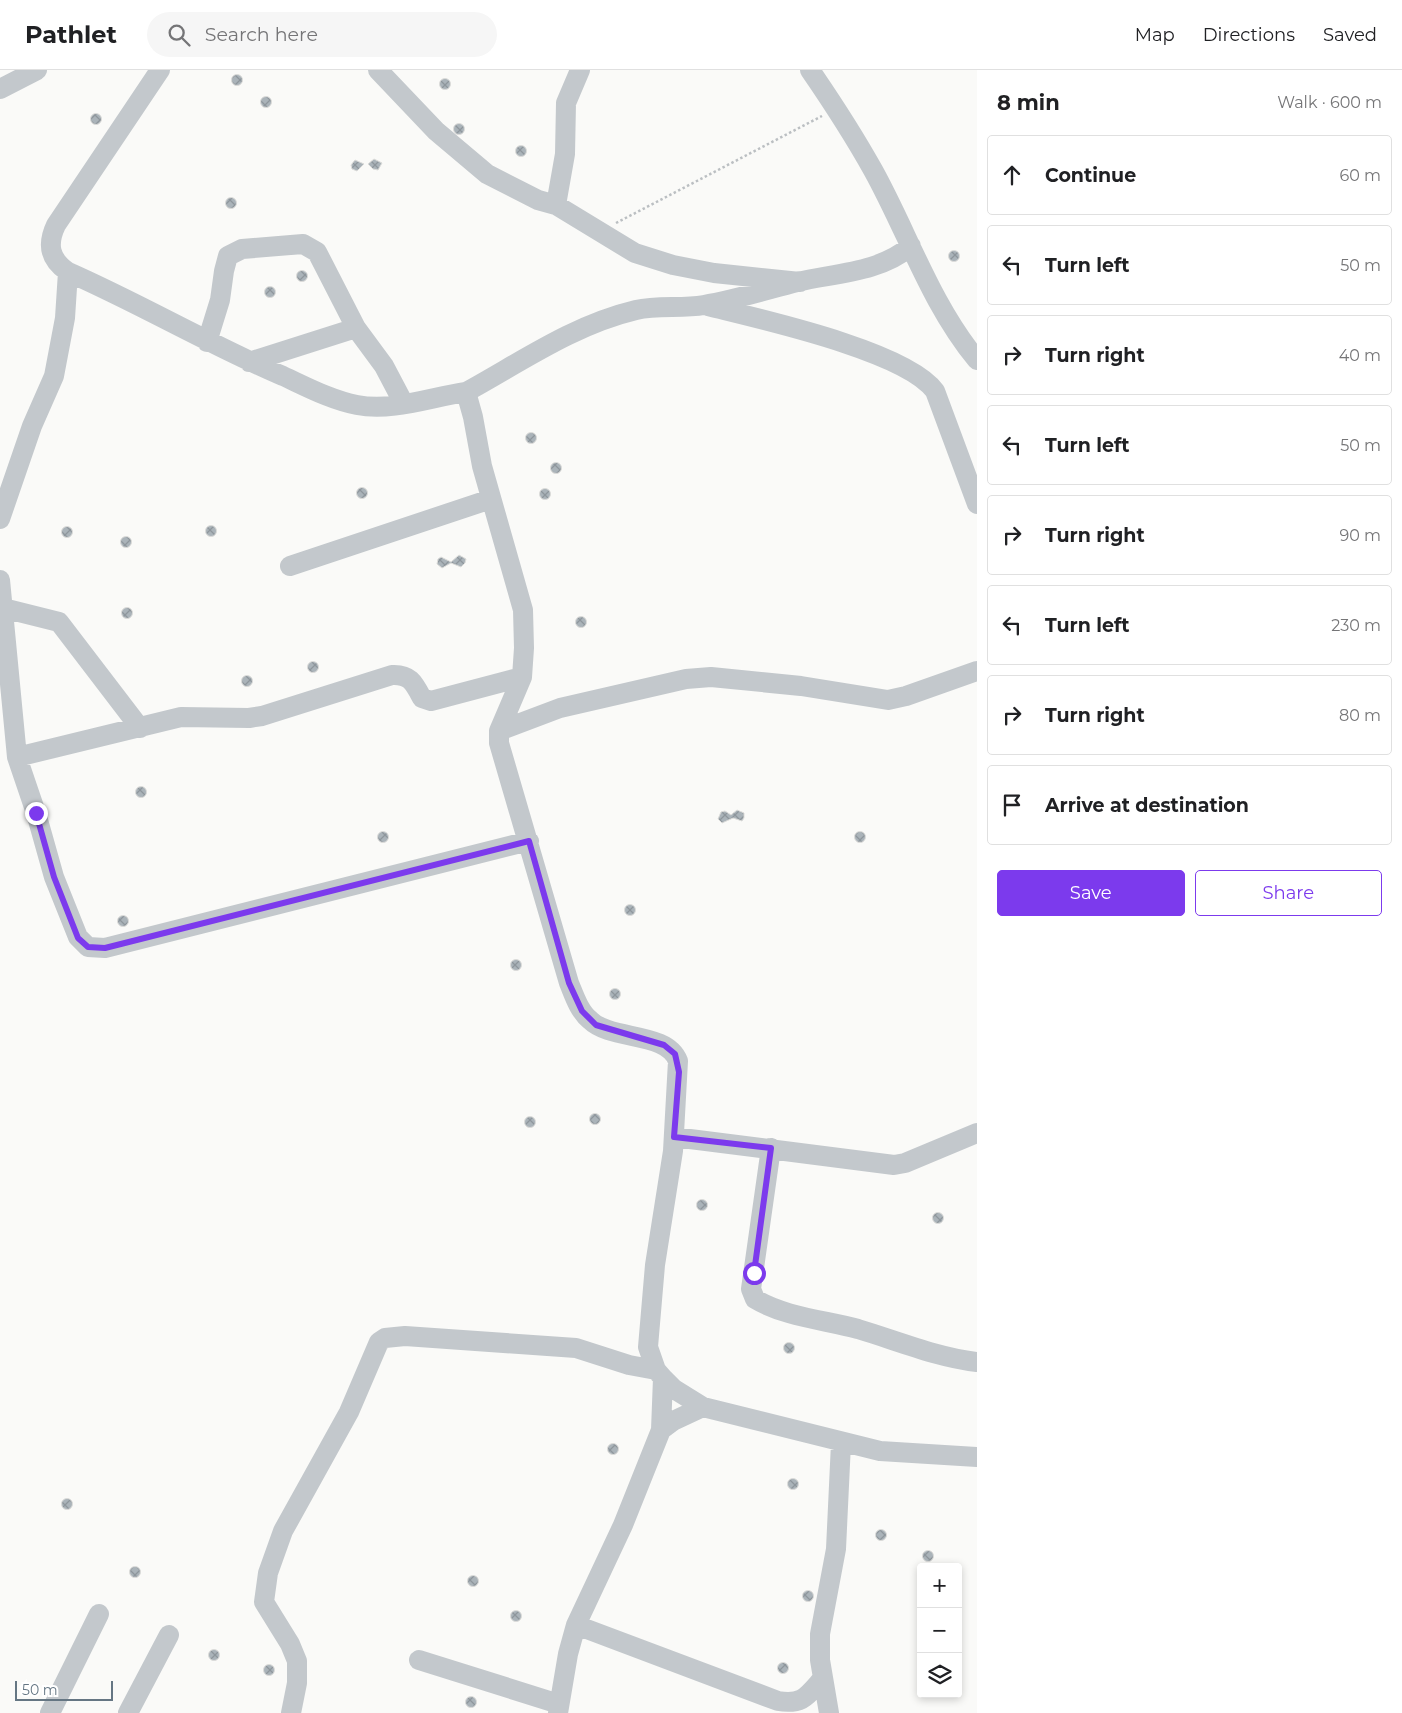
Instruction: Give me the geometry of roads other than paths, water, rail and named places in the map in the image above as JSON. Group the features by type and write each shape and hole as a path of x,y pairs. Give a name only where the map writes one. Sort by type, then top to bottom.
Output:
{"street":[{"path":"0,89 37,70"},
{"path":"160,70 50,237 54,256 61,267 68,272 207,342 322,394 357,405 404,404 466,392 540,348 600,322 637,310 704,305 863,269 884,263 911,246"},
{"path":"378,70 436,131 465,157 504,184 538,200 556,205 635,253 666,263 714,273 800,282"},
{"path":"556,205 565,154 566,103 580,70"},
{"path":"810,70 873,170 939,305 960,339 977,360"},
{"path":"207,342 220,300 226,259 231,254 242,249 303,244 314,249 322,258 356,328 384,366 404,404"},
{"path":"0,519 32,426 54,376 65,318 68,272"},
{"path":"704,305 789,326 903,366 924,378 936,391 977,504"},
{"path":"249,362 356,328"},
{"path":"419,1660 558,1708 568,1654 576,1625 623,1525 661,1430 659,1374 648,1347 655,1266 674,1137 679,1072 675,1054 664,1045 596,1025 582,1011 569,983 500,744 499,731 522,677 524,648 523,610 491,499 466,392"},
{"path":"290,566 491,499"},
{"path":"0,580 17,757 61,894 78,938 88,947 95,949 105,948 529,841"},
{"path":"3,608 59,622 140,728"},
{"path":"499,731 560,708 686,679 711,677 801,686 888,700 906,696 977,671"},
{"path":"17,757 189,716 249,718 262,716 392,676 407,676 414,682 422,698 428,701 522,677"},
{"path":"674,1137 894,1165 905,1163 977,1133"},
{"path":"771,1148 752,1289 755,1299 776,1309 858,1329 950,1359 977,1362"},
{"path":"291,1713 297,1683 296,1661 290,1644 264,1602 268,1573 282,1531 348,1412 379,1342 385,1338 404,1336 576,1348 659,1374 674,1389 703,1407 810,1432 841,1443 880,1451 977,1457"},
{"path":"661,1430 673,1421 703,1407"},
{"path":"829,1713 823,1678 820,1634 836,1549 841,1443"},
{"path":"50,1713 99,1614"},
{"path":"576,1625 778,1701 793,1704 799,1702 823,1678"},
{"path":"128,1713 169,1636"}]}
